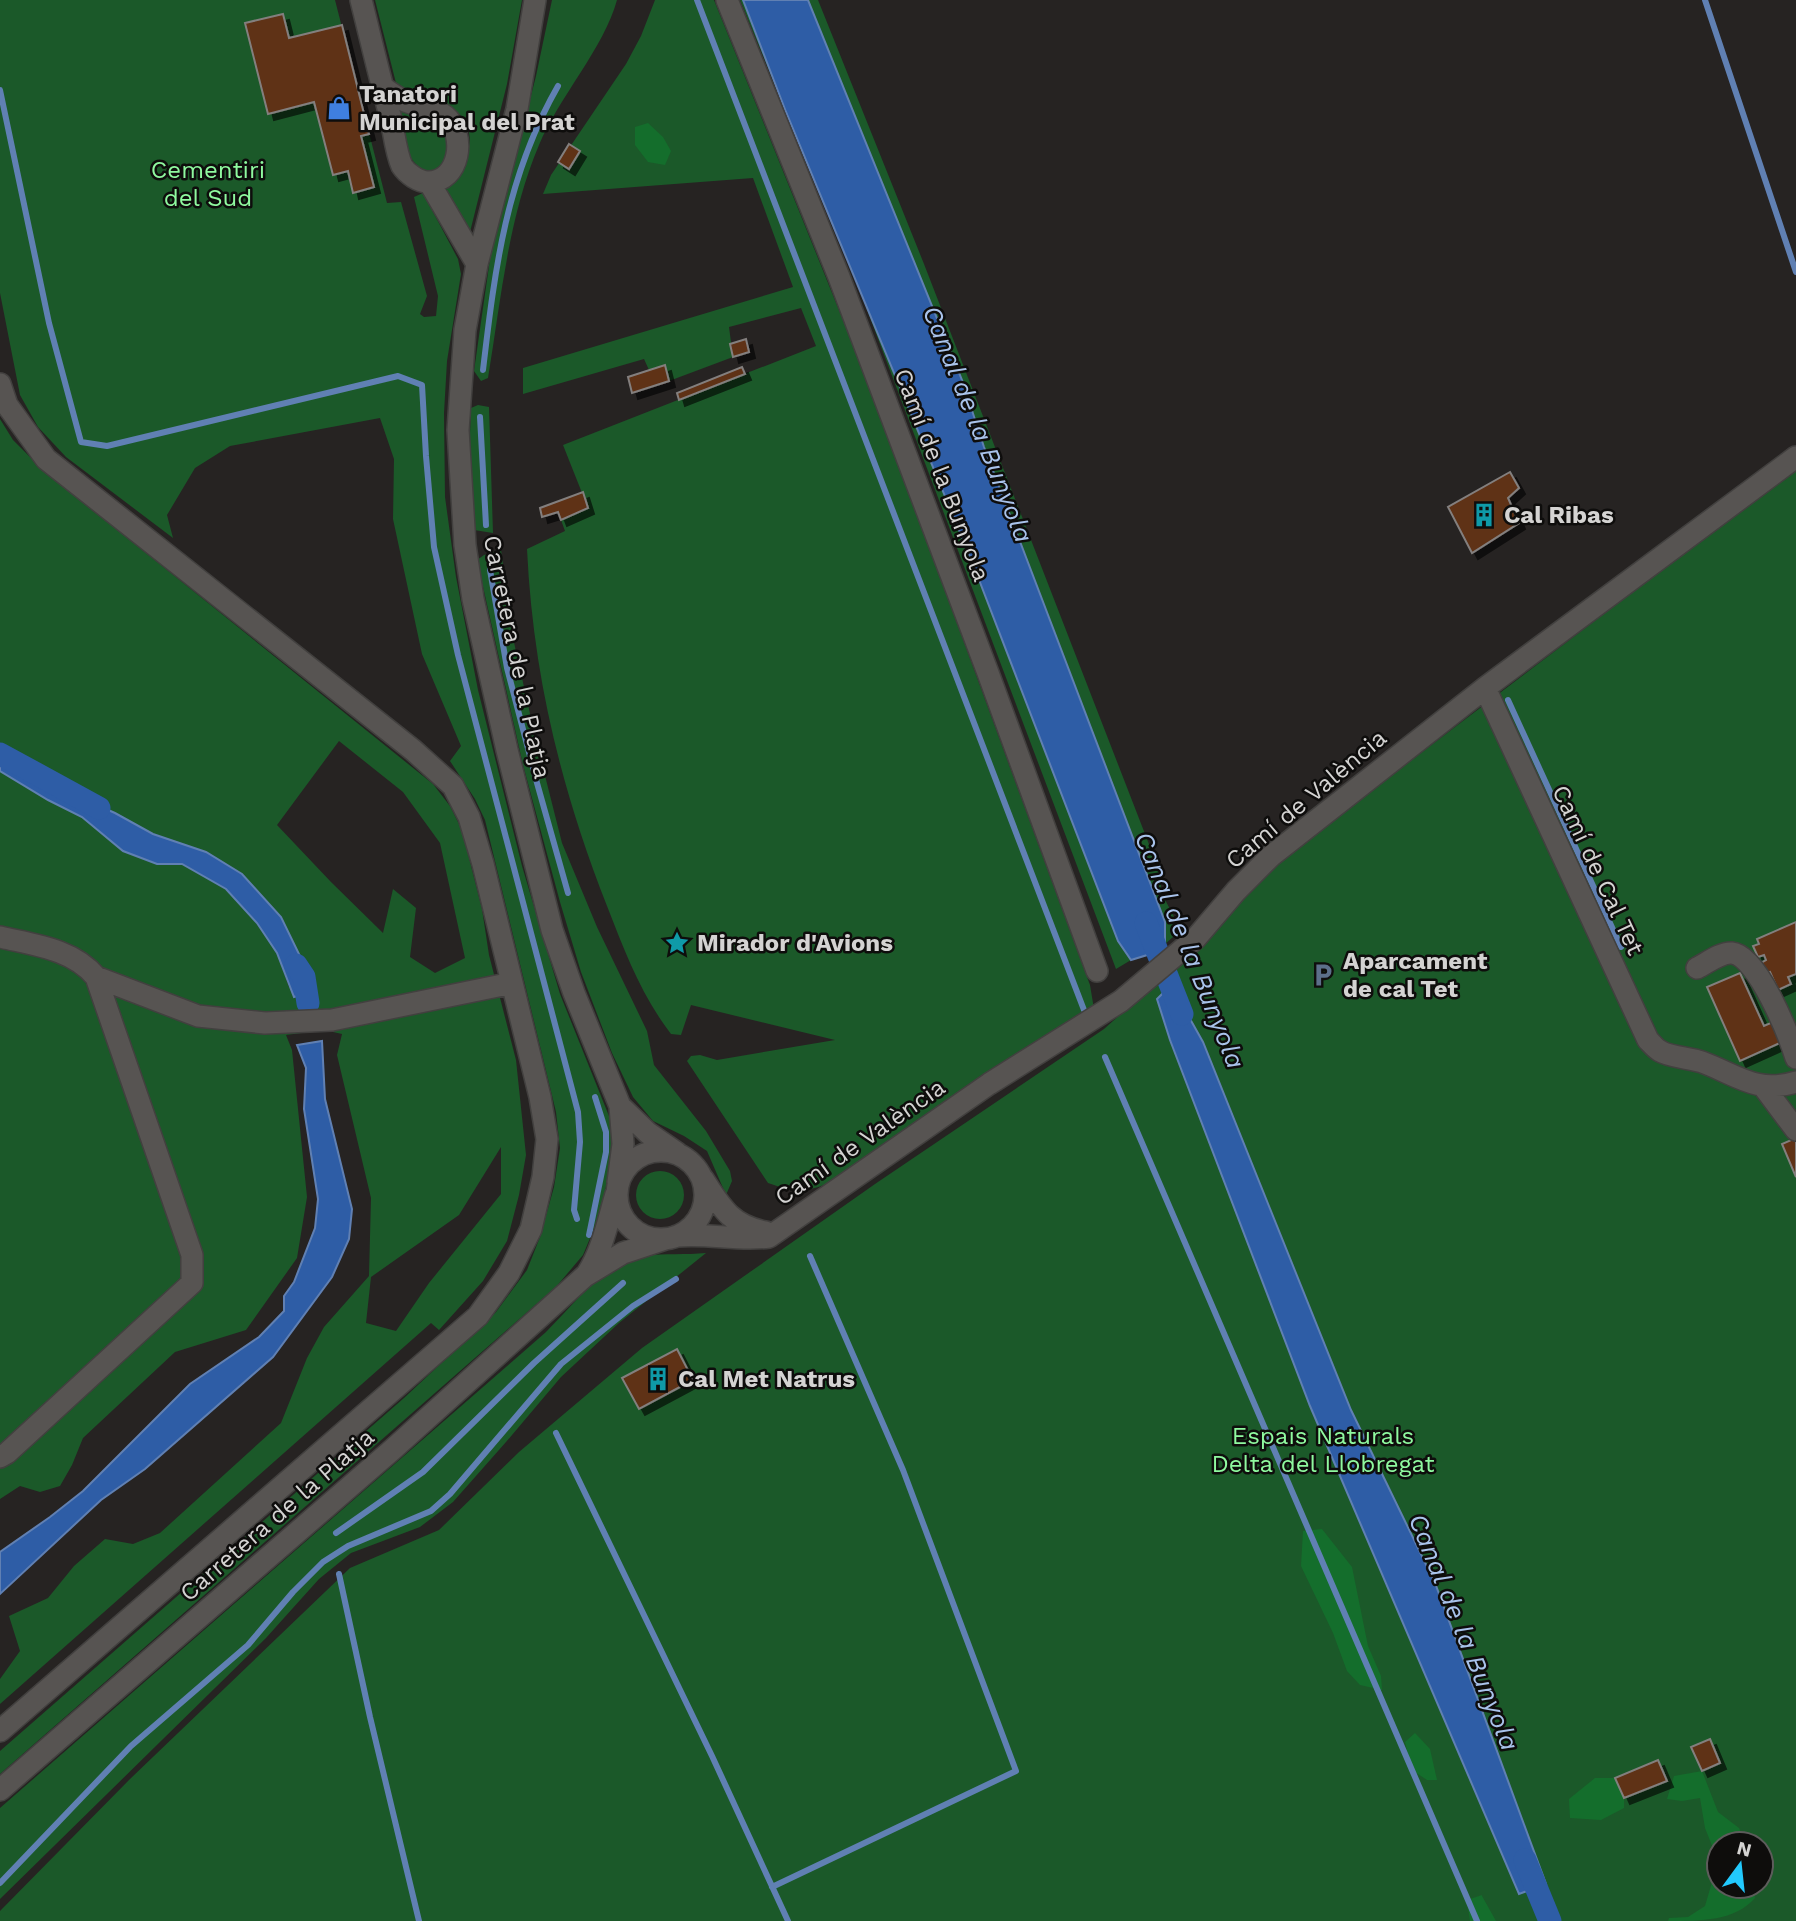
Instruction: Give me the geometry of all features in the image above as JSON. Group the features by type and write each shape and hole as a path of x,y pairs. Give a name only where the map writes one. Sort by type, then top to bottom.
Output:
{"street":[{"path":"361,0 382,87 403,167 418,180 429,182 441,179 458,155 459,140 453,128 444,116 401,99 382,87"},
{"name":"Carretera de la Platja","path":"535,0 517,109 477,264 465,330 458,430 465,545 473,599 507,750 552,930 573,993 620,1105 623,1144 617,1188 598,1253 585,1276"},
{"name":"Camí de la Bunyola","path":"727,0 839,277 1097,971"},
{"path":"429,182 477,264"},
{"path":"0,384 7,405 46,458 413,750 453,786 469,817 483,864 540,1097 547,1139 543,1177 531,1229 509,1273 478,1316 0,1731"},
{"name":"Camí de València","path":"671,1237 714,1235 748,1240 769,1237 989,1084 1129,994 1188,945 1271,856 1485,688 1796,457"},
{"name":"Camí de Cal Tet","path":"1485,688 1648,1040 1661,1052 1704,1062 1736,1078 1763,1086"},
{"path":"0,937 56,950 85,964 96,977 192,1255 192,1283 27,1436 0,1457"},
{"path":"1697,968 1728,952 1739,954 1748,960 1787,1005 1796,1058"},
{"path":"96,977 198,1016 265,1023 332,1020 512,983"},
{"path":"1763,1086 1777,1087 1796,1082"},
{"path":"1763,1086 1796,1130"},
{"name":"Carretera de la Platja","path":"620,1105 648,1133 681,1156"},
{"path":"656,1151 669,1152 692,1163 700,1174 704,1186 702,1210 688,1230 671,1237 653,1238 631,1228 623,1219 618,1207 617,1188 624,1170 632,1161 656,1151"},
{"name":"Camí de València","path":"700,1174 735,1222 758,1230 782,1230"},
{"name":"Carretera de la Platja","path":"0,1790 392,1450 585,1276 623,1253 671,1237"}],"green space":[{"name":"Cementiri del Sud","path":"0,0 335,0 387,203 401,202 427,296 420,314 424,317 436,316 438,296 414,197 423,193 458,259 461,274 447,361 444,413 445,497 456,577 478,690 522,866 560,994 613,1126 615,1150 598,1219 583,1255 556,1287 0,1774 0,1751 404,1398 496,1312 527,1270 540,1237 554,1187 560,1148 556,1112 485,820 475,799 450,761 461,746 422,654 393,519 394,459 380,418 230,446 195,468 167,515 173,538 66,457 38,427 20,395 0,293"},
{"path":"375,0 522,0 507,84 470,232 443,188 453,180 466,160 469,131 465,120 446,106 397,87"},
{"path":"552,0 617,0 602,36 548,127 528,173 507,260 488,378 481,381 474,371 491,252 536,76"},
{"path":"655,0 714,0 874,397 1090,985 1094,1009 1080,1014 1081,1021 831,1182 807,1190 793,1190 768,1183 687,1061 691,1056 700,1055 717,1060 835,1040 691,1005 681,1035 671,1034 660,1019 634,973 576,819 552,731 530,596 527,549 565,531 561,520 588,508 563,445 816,346 801,308 729,327 733,357 669,381 665,365 649,370 644,359 523,394 523,368 793,287 753,178 543,194 551,175 626,64 641,36"},
{"path":"740,0 763,0 1128,941 1131,960 1116,969 860,291"},
{"path":"801,0 818,0 924,264 1159,870 1162,894 1181,930 1165,944"},
{"path":"397,106 430,119 446,136 451,146 445,159 435,169 425,170 412,160"},
{"path":"648,123 663,137 671,151 665,165 648,162 635,145 635,127"},
{"path":"478,405 489,407 493,533 474,530 469,456 471,408"},
{"path":"0,419 13,440 43,470 433,784 450,806 462,830 482,909 489,955 516,1060 526,1155 507,1241 483,1281 439,1330 431,1323 0,1704 0,1679 20,1651 9,1616 48,1598 74,1566 105,1539 133,1544 160,1533 281,1423 307,1358 324,1327 369,1276 371,1198 337,1055 342,1034 324,1030 286,1035 292,1050 307,1197 297,1258 246,1330 175,1352 83,1438 60,1486 40,1492 20,1486 0,1499 0,771 82,817 123,851 157,864 182,864 226,889 257,923 277,953 289,987 315,987 281,917 242,874 206,852 153,834 115,813 38,779 0,749","holes":["339,741 403,792 440,843 465,958 435,973 410,957 416,908 393,889 383,933 277,825","501,1147 501,1194 429,1283 396,1331 366,1323 371,1277 459,1215"]},
{"name":"Espais Naturals Delta del Llobregat","path":"1796,468 1796,1921 0,1921 0,1911 130,1779 350,1568 439,1530 519,1452 642,1348 875,1184 1104,1029 1213,932 1276,863"},
{"path":"501,550 513,638 562,843 597,927 647,1031 654,1065 706,1131 730,1171 732,1181 726,1195 707,1151 653,1121 633,1097 612,1053 581,972 523,765 477,560"},
{"path":"660,1171 677,1178 684,1195 677,1212 660,1219 643,1212 636,1195 643,1178"},
{"path":"706,1253 619,1323 561,1377 453,1502 420,1527 351,1553 319,1579 266,1638 0,1899 0,1808 546,1332 603,1276 630,1260 645,1256"},
{"path":"1322,1529 1352,1567 1368,1646 1381,1676 1382,1690 1360,1685 1347,1671 1333,1633 1301,1566 1303,1531"},
{"path":"1415,1733 1430,1749 1437,1780 1427,1780 1412,1770 1405,1742"},
{"path":"1702,1771 1718,1812 1740,1830 1706,1830 1700,1798 1682,1801 1667,1799 1674,1776"},
{"path":"1595,1778 1615,1778 1624,1798 1624,1808 1601,1820 1570,1818 1569,1799"},
{"path":"1482,1895 1496,1921 1470,1921 1467,1900"},
{"path":"1707,1900 1753,1900 1738,1911 1716,1918 1668,1921 1669,1918 1688,1917 1705,1906"}],"water":[{"path":"743,0 808,0 962,380 984,447 1165,922 1165,944 1157,952 1131,960 1118,941 971,559 786,112"},
{"path":"0,749 38,779 115,813 153,834 206,852 242,874 281,917 315,987 308,993 294,997 277,953 257,923 226,889 182,864 157,864 123,851 82,817 0,771"},
{"path":"1171,985 1203,1042 1351,1410 1435,1583 1546,1884 1519,1894 1310,1406 1170,1040 1157,999"},
{"path":"322,1041 325,1099 352,1209 349,1239 332,1277 273,1357 145,1469 101,1500 0,1594 0,1552 83,1491 190,1384 259,1337 284,1311 284,1296 294,1282 315,1228 318,1199 304,1109 306,1068 297,1045"}],"building":[{"name":"Tanatori Municipal del Prat","path":"283,14 289,38 342,25 369,134 361,136 374,187 353,193 348,171 333,175 314,102 268,114 245,23"},
{"path":"569,144 580,151 569,169 558,162"},
{"path":"746,339 749,352 733,357 730,344"},
{"path":"665,365 669,381 632,393 628,377"},
{"path":"742,367 745,374 679,400 677,393"},
{"name":"Cal Ribas","path":"1510,472 1519,488 1508,498 1519,523 1472,553 1448,507"},
{"path":"583,492 588,508 561,520 558,512 542,517 540,508"},
{"path":"1796,922 1796,974 1788,977 1791,984 1778,990 1770,972 1766,973 1761,963 1766,960 1764,955 1758,957 1753,946 1759,944 1757,939"},
{"path":"1740,973 1764,1026 1773,1022 1782,1042 1740,1061 1707,987"},
{"path":"1796,1138 1796,1177 1782,1144"},
{"name":"Cal Met Natrus","path":"677,1349 693,1380 639,1409 622,1378"},
{"path":"1710,1739 1720,1763 1702,1771 1691,1747"},
{"path":"1658,1760 1667,1781 1624,1798 1615,1778"}],"waterway":[{"path":"697,0 1084,1010"},
{"path":"1705,0 1796,272"},
{"path":"483,370 492,295 505,224 526,154 558,86"},
{"path":"0,90 49,323 81,442 107,446 398,376 422,385 434,547 458,655 578,1112 580,1142 574,1210 577,1219"},
{"path":"480,417 486,525"},
{"path":"490,570 507,668 568,893"},
{"path":"1508,700 1621,947"},
{"path":"0,754 99,808"},
{"name":"Canal de la Bunyola","path":"1146,923 1182,1014"},
{"path":"296,965 304,977 308,1003"},
{"path":"1105,1057 1477,1921"},
{"path":"589,1235 606,1152 606,1132 595,1097"},
{"path":"772,1887 1016,1771 903,1470 810,1256"},
{"path":"0,1883 131,1746 248,1645 293,1592 323,1562 348,1546 431,1511 450,1494 561,1364 633,1306 676,1279"},
{"path":"336,1533 423,1472 534,1363 623,1283"},
{"path":"556,1433 712,1756 788,1921"},
{"path":"339,1574 419,1921"},
{"name":"Canal de la Bunyola","path":"1525,1860 1550,1921"}],"place":[{"name":"Tanatori Municipal del Prat","path":"339,108"},
{"name":"Cal Ribas","path":"1484,515"},
{"name":"Mirador d'Avions","path":"677,943"},
{"name":"Aparcament de cal Tet","path":"1323,975"},
{"name":"Cal Met Natrus","path":"658,1379"}]}
